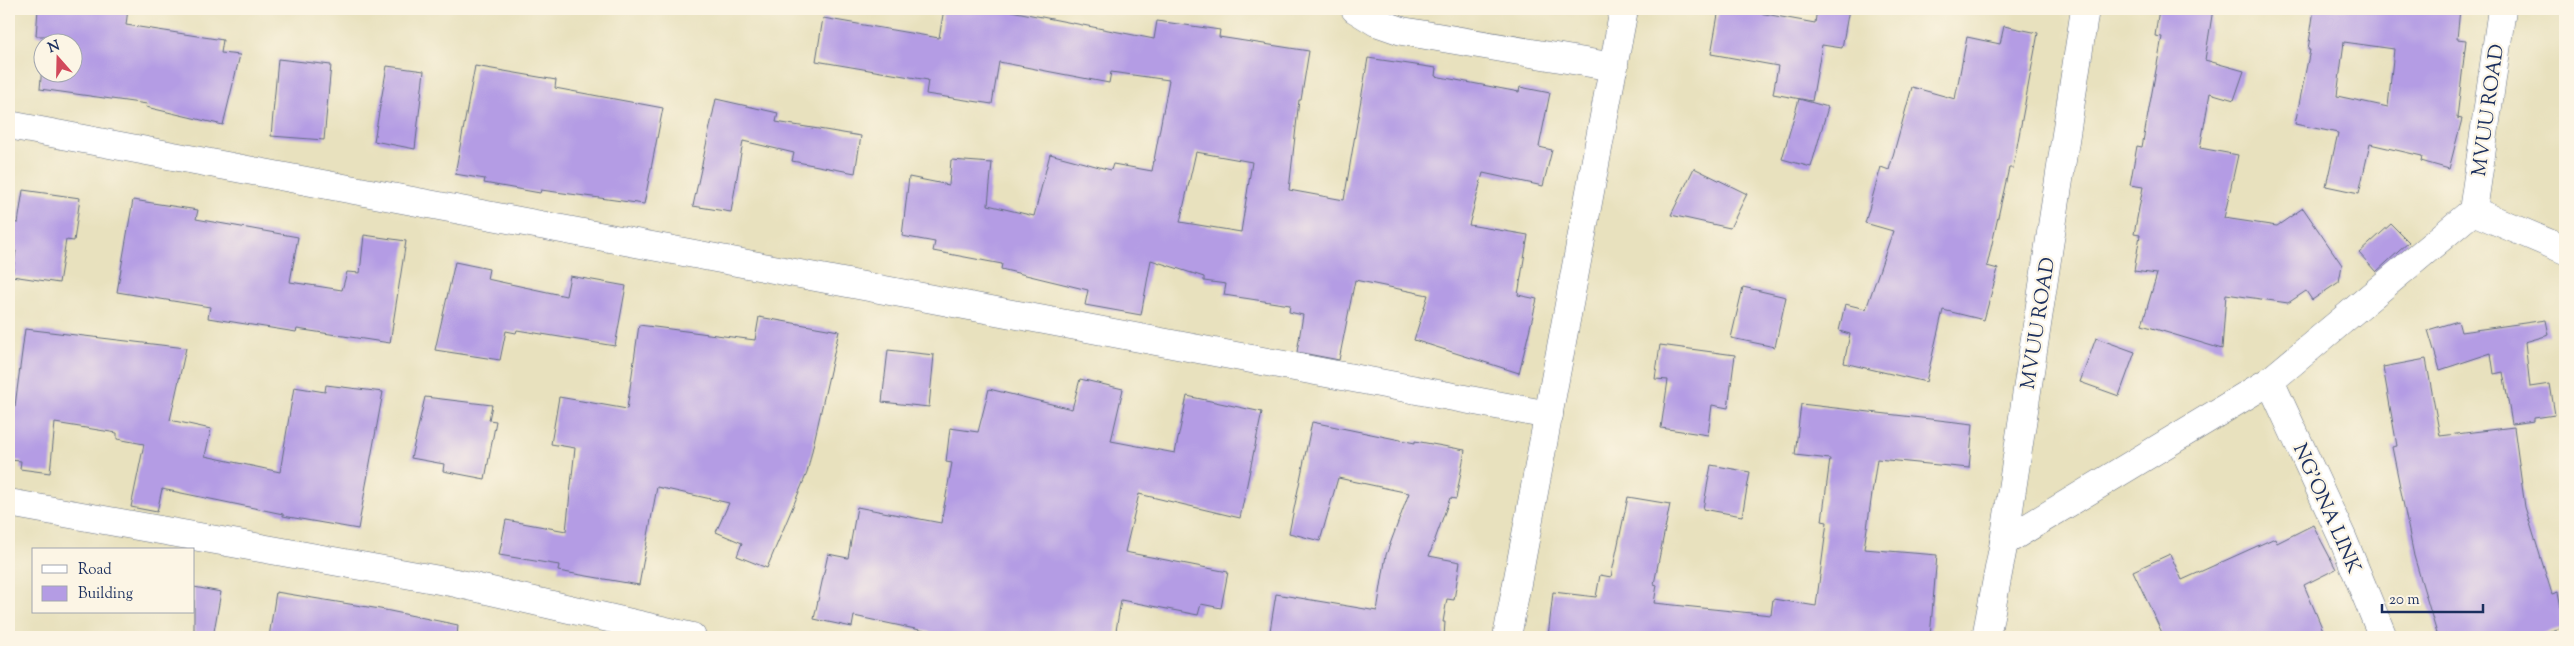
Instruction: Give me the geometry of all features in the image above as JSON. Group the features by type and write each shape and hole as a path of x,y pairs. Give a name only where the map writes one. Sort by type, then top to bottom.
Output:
{"street":[{"path":"1355,9 1376,22 1402,31 1614,67"},
{"path":"1507,637 1624,9"},
{"name":"MVUU ROAD","path":"1995,635 2004,542 2085,9"},
{"name":"MVUU ROAD","path":"2472,211 2502,9"},
{"path":"9,125 1549,415"},
{"path":"2004,542 2270,380 2472,211 2565,250"},
{"name":"NG'ONA LINK","path":"2270,380 2342,537 2383,637"},
{"path":"9,503 456,583 692,637"}],"building":[{"path":"38,9 128,9 126,25 223,40 221,53 240,55 223,125 146,107 147,104 40,89 41,82 82,82 82,32 36,32"},
{"path":"944,9 1001,9 1154,39 1157,21 1220,30 1219,37 1309,51 1301,100 1299,100 1289,190 1344,200 1368,58 1436,68 1435,76 1519,92 1520,87 1550,93 1539,147 1552,150 1543,186 1483,173 1469,225 1528,235 1518,295 1537,299 1519,373 1414,340 1428,295 1355,280 1339,360 1297,352 1303,315 1289,312 1290,305 1224,295 1226,284 1204,281 1204,277 1151,260 1141,315 1085,305 1088,290 1001,269 1002,264 933,251 935,242 902,236 909,177 949,185 951,160 992,163 988,205 1034,216 1050,154 1111,170 1113,164 1152,171 1169,80 1111,72 1109,83 999,62 992,104 926,94 928,80 816,61 823,18 939,38","holes":["1196,152 1252,162 1241,232 1180,222"]},
{"path":"1719,9 1737,9 1815,23 1817,9 1849,9 1842,48 1822,45 1812,101 1773,94 1778,66 1711,54"},
{"path":"2159,9 2213,9 2205,60 2244,71 2234,100 2210,93 2200,148 2238,155 2224,218 2277,226 2303,208 2342,265 2339,282 2312,300 2306,291 2288,303 2226,294 2222,349 2142,325 2157,274 2134,271 2140,235 2134,234 2143,187 2130,185 2137,146 2142,147 2162,37 2155,36"},
{"path":"2314,9 2460,9 2457,39 2466,40 2457,118 2462,119 2449,169 2421,161 2422,156 2370,144 2359,193 2326,186 2338,133 2295,124 2310,50 2308,50","holes":["2344,42 2394,49 2388,107 2337,96"]},
{"path":"2004,26 2038,33 2013,168 2009,168 1987,266 1998,269 1984,320 1943,310 1926,382 1844,363 1850,334 1839,331 1845,304 1866,309 1893,231 1865,223 1881,167 1889,170 1912,87 1955,99 1967,37 2000,44"},
{"path":"278,59 331,65 324,140 271,136"},
{"path":"387,66 424,71 415,149 374,141"},
{"path":"475,66 556,80 555,88 663,108 644,204 541,190 540,193 484,183 485,179 455,174"},
{"path":"716,99 778,113 776,122 861,136 855,173 792,161 794,153 743,141 731,212 693,206"},
{"path":"1799,99 1828,107 1811,167 1782,159"},
{"path":"1694,168 1747,194 1730,228 1671,215"},
{"path":"23,190 80,198 74,241 66,240 59,283 12,276 16,251 9,250 9,222 18,223"},
{"path":"133,200 198,210 196,219 298,237 290,282 342,290 347,272 360,273 364,235 406,241 390,343 297,329 296,332 208,318 210,307 117,292"},
{"path":"2391,224 2409,242 2376,272 2359,253"},
{"path":"455,262 489,269 487,279 566,296 570,276 626,286 615,346 517,330 516,333 506,331 500,360 435,350"},
{"path":"1743,287 1786,297 1775,347 1731,338"},
{"path":"759,317 839,331 807,473 767,568 737,556 742,543 716,532 729,503 657,487 639,585 558,571 559,565 499,555 506,520 566,531 575,448 551,444 559,397 627,409 639,325 755,340"},
{"path":"2546,320 2549,335 2525,342 2530,387 2550,384 2555,415 2534,418 2534,421 2512,424 2503,372 2494,374 2491,353 2440,370 2428,330 2458,321 2461,332"},
{"path":"25,329 186,348 170,420 211,429 205,456 280,472 294,387 325,392 326,385 383,392 358,529 283,516 283,514 162,489 157,512 131,507 144,444 117,439 117,433 55,423 50,473 20,469 21,461 9,460 9,405 15,406"},
{"path":"2096,338 2135,352 2119,396 2080,382"},
{"path":"1660,345 1735,355 1728,408 1712,405 1708,435 1661,428 1668,380 1655,379"},
{"path":"888,350 934,355 929,407 882,402"},
{"path":"2426,359 2440,436 2514,427 2525,507 2552,594 2558,592 2565,627 2529,637 2438,637 2414,556 2392,447 2397,446 2383,367"},
{"path":"1080,379 1123,389 1111,441 1175,453 1187,396 1262,412 1240,518 1139,494 1125,552 1228,572 1221,608 1201,604 1198,615 1121,600 1115,637 953,637 854,616 852,627 814,619 828,554 848,558 857,507 941,523 952,463 946,462 950,428 978,432 989,389 1072,409"},
{"path":"425,397 492,405 489,420 496,421 485,479 443,471 444,464 411,458"},
{"path":"1801,404 1973,424 1969,468 1877,459 1864,549 1937,555 1930,637 1548,637 1553,592 1596,597 1600,575 1611,577 1628,497 1670,504 1654,584 1657,585 1654,603 1771,615 1773,599 1816,606 1827,522 1822,521 1830,459 1795,455"},
{"path":"1312,422 1415,443 1415,441 1465,450 1456,499 1450,498 1429,556 1460,562 1454,600 1447,599 1443,622 1445,622 1444,637 1269,637 1276,594 1377,611 1386,555 1409,493 1338,478 1320,541 1289,533"},
{"path":"1711,465 1750,472 1742,516 1703,509"},
{"path":"2313,525 2336,569 2304,585 2326,637 2164,637 2133,571 2170,554 2182,580 2275,538 2277,543"},
{"path":"195,587 221,592 213,637 194,637"},
{"path":"276,592 380,609 458,625 457,637 269,637"}]}
